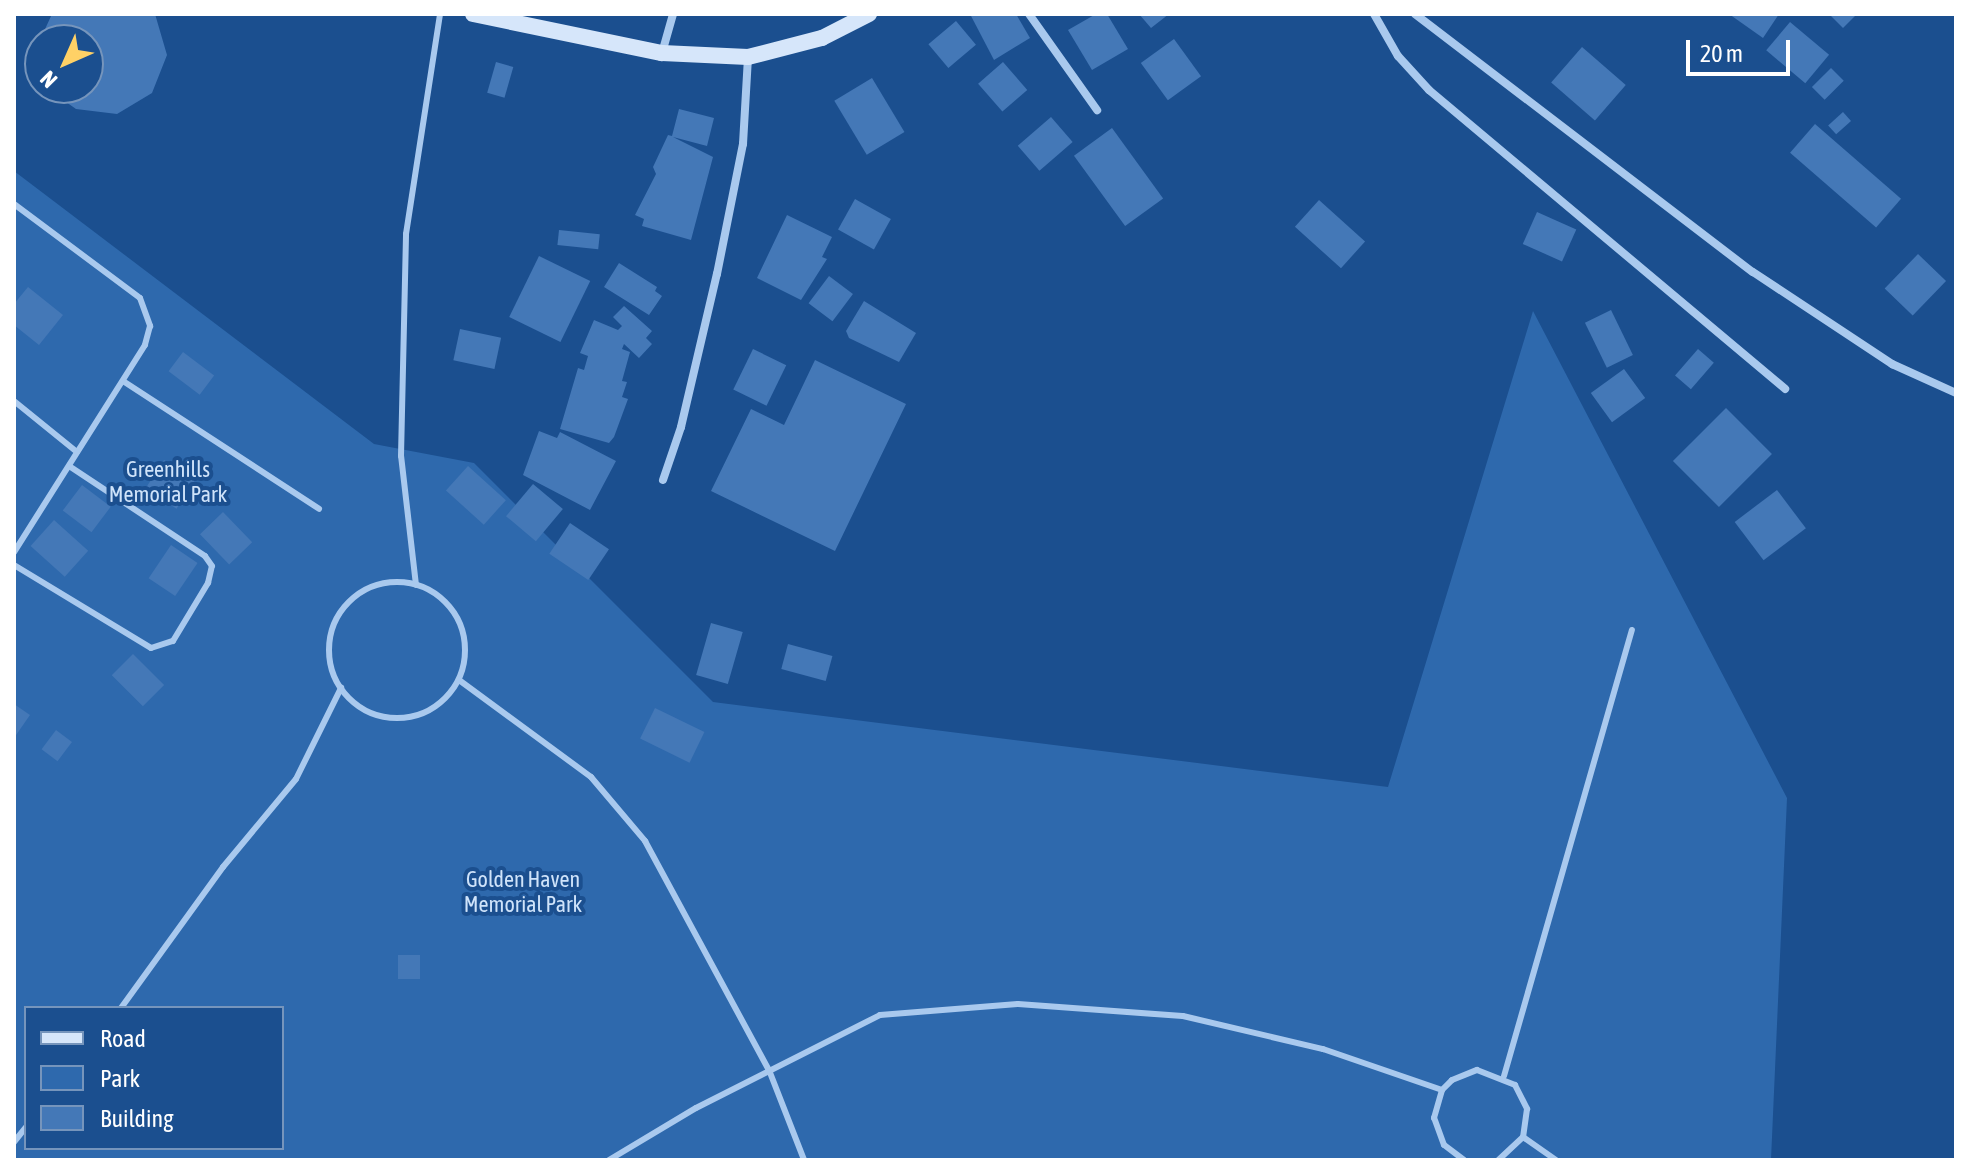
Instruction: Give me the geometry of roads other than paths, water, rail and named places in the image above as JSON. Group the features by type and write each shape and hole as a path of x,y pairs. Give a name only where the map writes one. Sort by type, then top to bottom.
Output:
{"main road":[{"path":"473,14 662,53 748,57 822,38 869,14"}],"street":[{"path":"662,53 673,14"},
{"path":"1029,14 1097,110"},
{"path":"1374,14 1398,56 1429,90 1785,389"},
{"path":"1415,14 1753,272 1892,364 1956,393"},
{"path":"663,480 681,427 717,274 743,144 748,57"}],"lane":[{"path":"416,585 401,456 406,234 440,14"},
{"path":"14,204 144,306 150,326 145,345 14,552"},
{"path":"123,381 319,509"},
{"path":"14,401 77,452"},
{"path":"14,565 151,648 173,641 208,583 212,566 205,556 69,466"},
{"path":"392,582 416,585 437,595 463,633 465,657 459,680 445,699 425,713 402,718 379,716 341,688 329,642 336,619 350,601 369,588 392,582"},
{"path":"1504,1076 1632,630"},
{"path":"459,680 591,777 645,841 769,1070 804,1160"},
{"path":"122,1006 223,867 296,779 341,688"},
{"path":"609,1160 769,1070 880,1015 1018,1004 1183,1016 1323,1049 1442,1090"},
{"path":"1464,1160 1437,1133 1434,1118 1442,1090 1463,1073 1477,1070 1504,1076 1523,1096 1527,1124 1523,1137 1498,1160"},
{"path":"1523,1137 1556,1160"}],"park label":[{"name":"Greenhills Memorial Park","path":"168,482"},
{"name":"Golden Haven Memorial Park","path":"523,892"}]}
